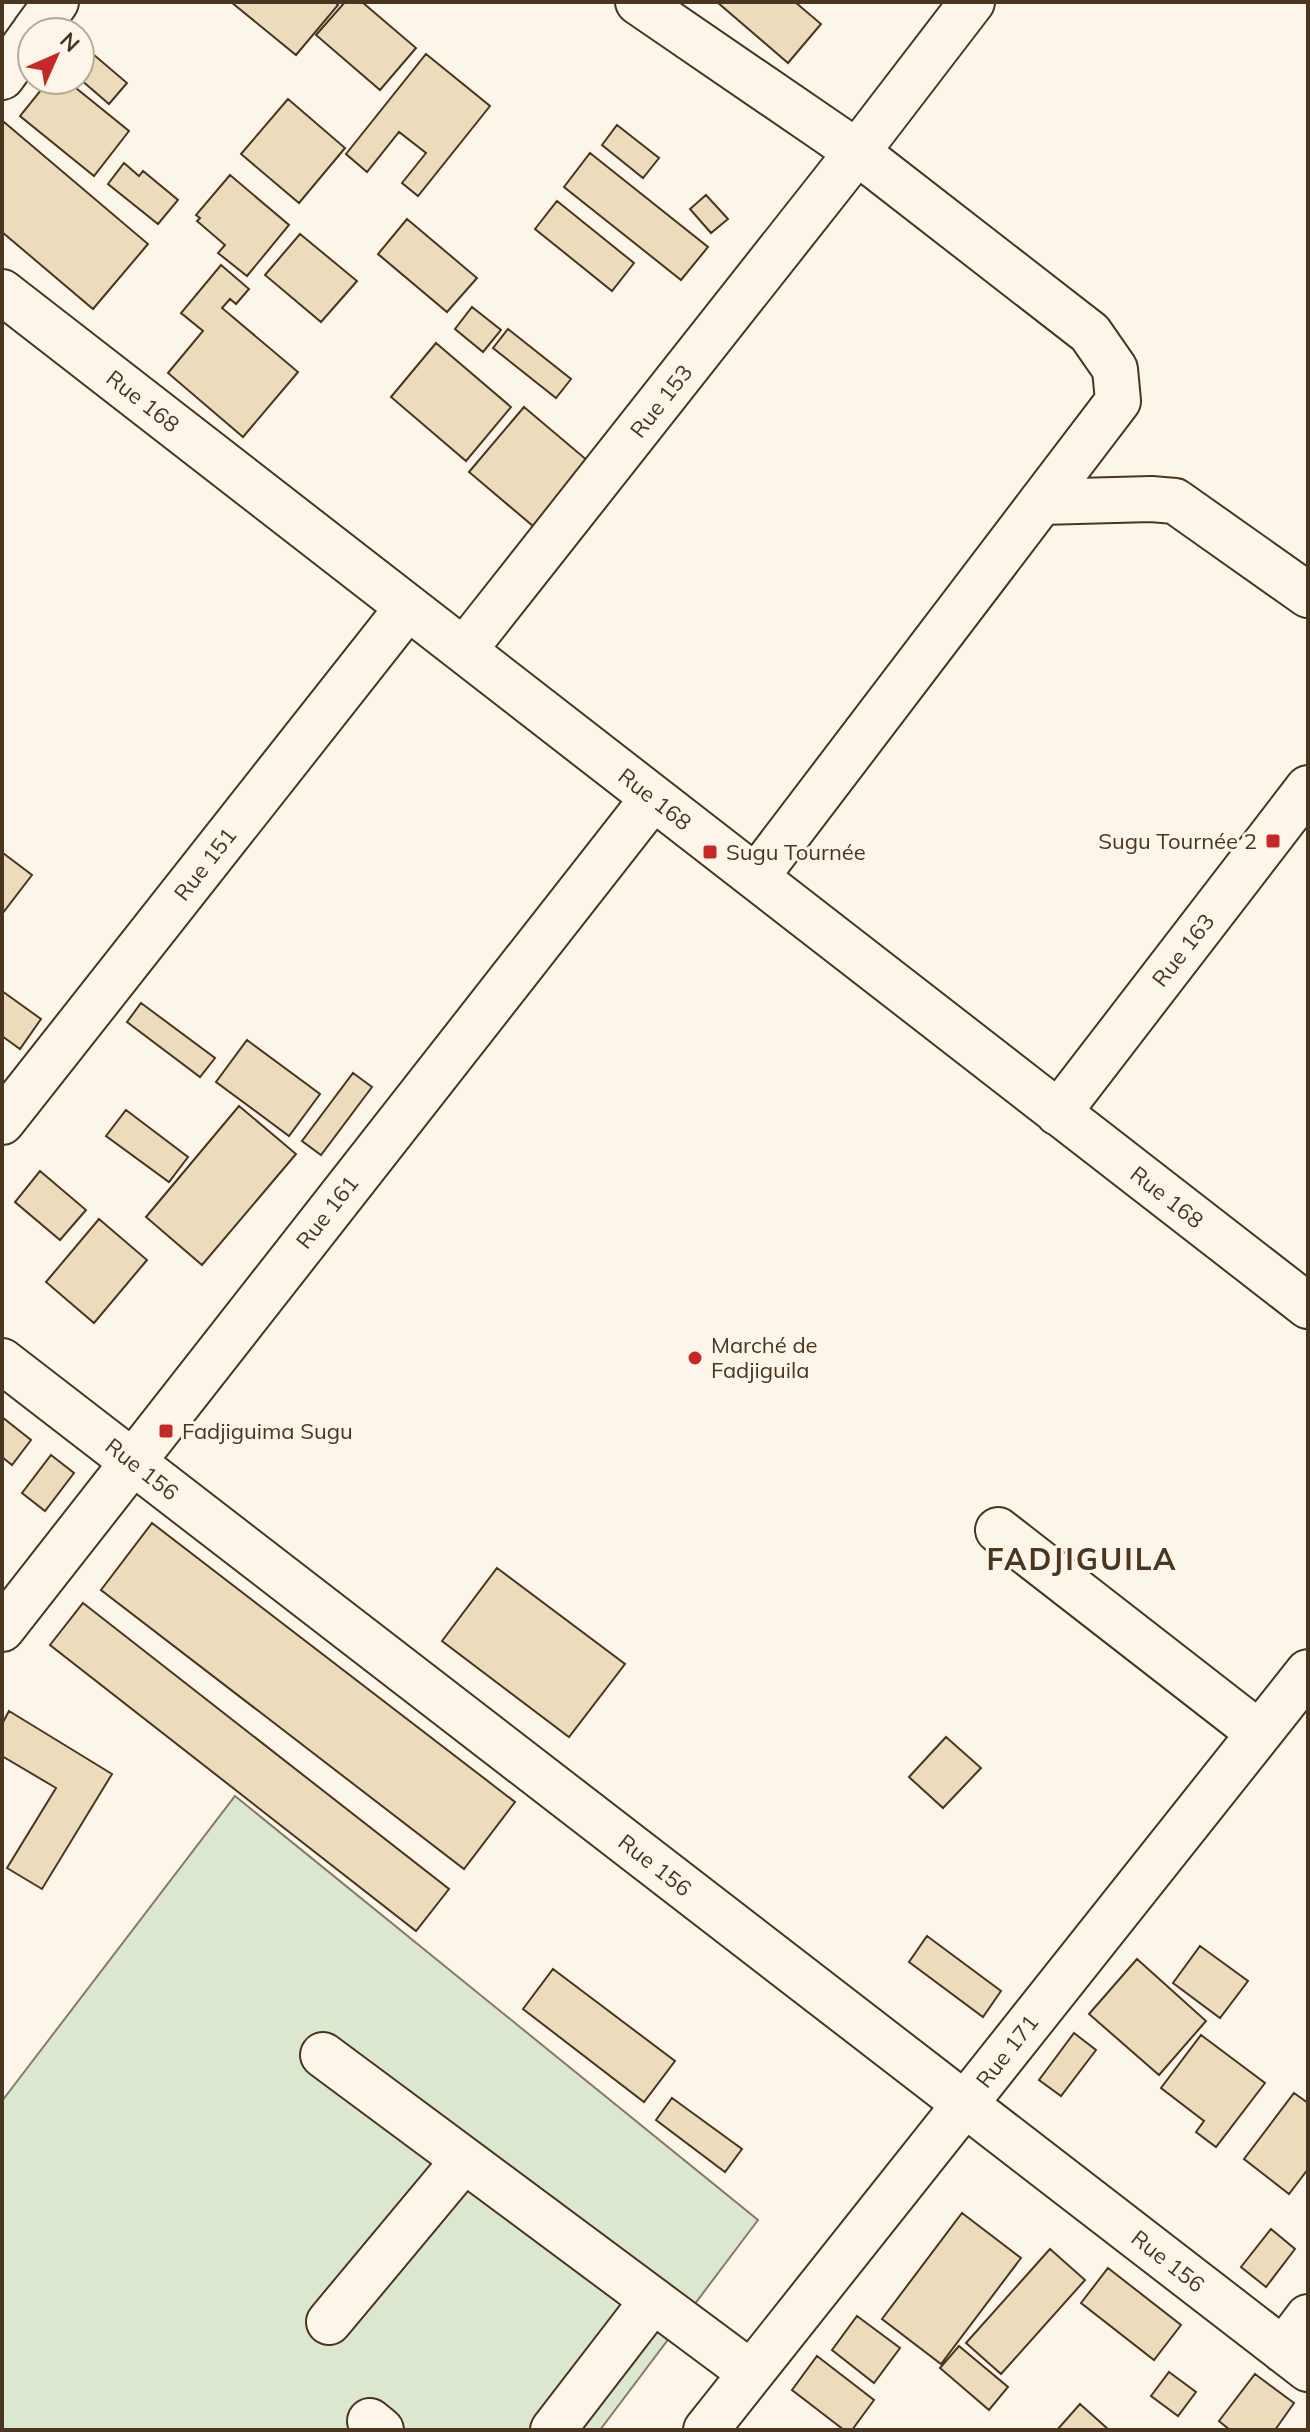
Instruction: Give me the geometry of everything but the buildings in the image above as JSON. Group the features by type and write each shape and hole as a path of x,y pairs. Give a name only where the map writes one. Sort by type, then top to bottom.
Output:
{"street":[{"path":"638,2 857,152 1090,333 1115,369 1118,401 756,877"},
{"name":"Rue 153","path":"464,650 972,2"},
{"path":"2,77 16,58"},
{"name":"Rue 168","path":"2,292 1308,1306"},
{"path":"1041,502 1175,501 1308,595"},
{"name":"Rue 151","path":"10,1095 408,607"},
{"name":"Rue 163","path":"1058,1113 1308,788"},
{"name":"Rue 161","path":"2,1629 653,798"},
{"name":"Rue 156","path":"2,1361 965,2105 1300,2345"},
{"path":"998,1530 1259,1733"},
{"name":"Rue 171","path":"706,2430 1308,1672"},
{"path":"323,2055 751,2373"},
{"path":"329,2322 464,2160"},
{"path":"553,2430 653,2300"}],"green space":[{"path":"235,1796 758,2220 600,2430 2,2430 2,2101"}],"place":[{"name":"Sugu Tournée 2","path":"1273,841"},
{"name":"Sugu Tournée","path":"710,852"},
{"name":"Marché de Fadjiguila","path":"695,1358"},
{"name":"Fadjiguima Sugu","path":"166,1431"}],"district":[{"name":"FADJIGUILA","path":"1082,1560"}]}
